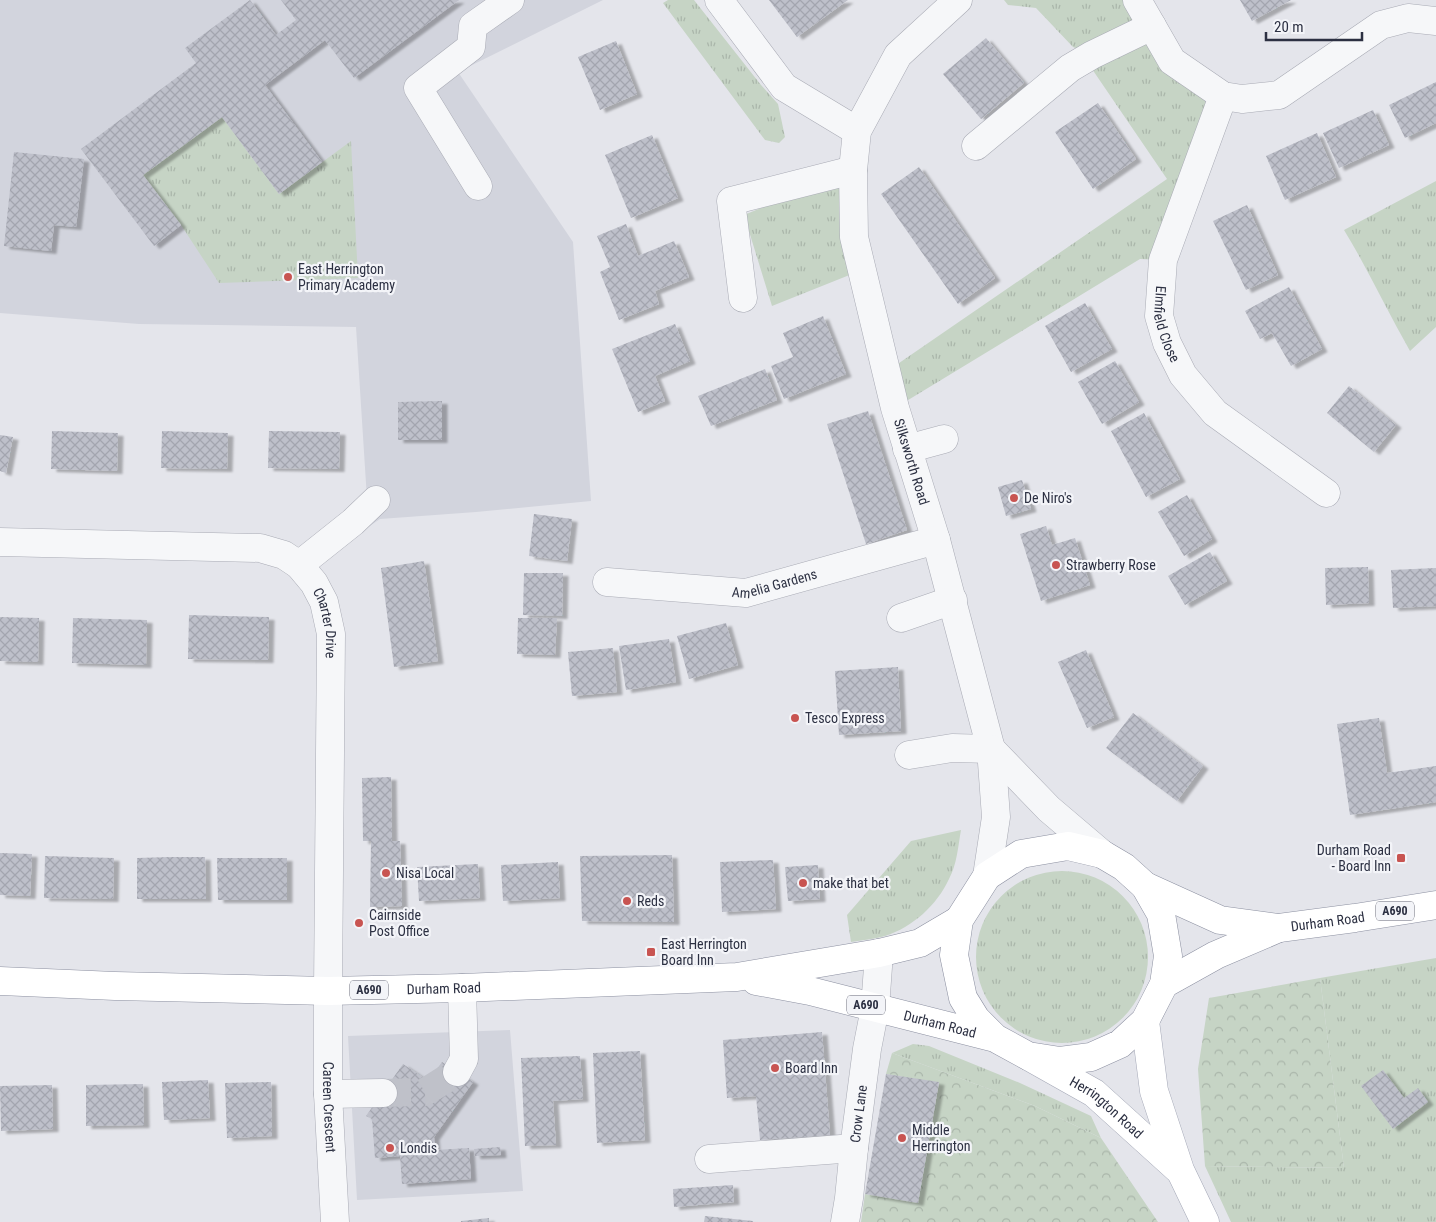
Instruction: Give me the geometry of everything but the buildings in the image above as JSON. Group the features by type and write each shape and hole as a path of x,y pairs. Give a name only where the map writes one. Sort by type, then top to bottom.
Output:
{"main road":[{"name":"Durham Road","path":"995,1038 976,1019 963,998 954,955 959,920 987,876 1021,854 1068,846 1102,854 1124,867 1145,886 1220,920 1279,928 1355,918 1436,904"},
{"name":"Durham Road","path":"737,977 810,991 995,1038 1028,1056 1060,1061 1091,1057 1120,1044 1145,1021 1164,984 1168,956 1161,914 1145,886"},
{"name":"Durham Road","path":"0,981 328,991 462,988 737,977 879,954 920,944 959,920"},
{"name":"Durham Road","path":"1164,984 1216,955 1279,928"},
{"name":"Herrington Road","path":"1145,1021 1154,1091 1180,1170 1205,1222"},
{"name":"Herrington Road","path":"1028,1056 1094,1093 1180,1170"}],"street":[{"path":"478,186 418,88 471,47 473,26 510,0"},
{"path":"719,0 784,87 857,131"},
{"name":"Silksworth Road","path":"958,0 898,55 857,131 853,170 854,237 893,401 953,600 991,749 996,817 987,876"},
{"path":"1137,0 1172,61 1223,96 1242,99 1279,95 1381,25 1408,18 1436,21"},
{"path":"976,146 1070,68 1092,55 1152,26"},
{"name":"Elmfield Close","path":"1223,96 1163,260 1159,316 1167,343 1183,375 1214,414 1326,493"},
{"path":"743,298 731,201 853,170"},
{"path":"907,448 944,439"},
{"path":"299,565 353,522 376,500"},
{"name":"Amelia Gardens","path":"607,582 746,593 936,540"},
{"name":"Charter Drive","path":"0,542 260,548 284,555 299,565 314,583 324,602 331,634 328,991"},
{"path":"901,618 953,600"},
{"path":"909,755 952,748 991,749 1049,808 1102,854"},
{"name":"Crow Lane","path":"845,1222 867,1049 875,1008 879,954"},
{"path":"457,1072 464,1059 462,988"},
{"name":"Careen Crescent","path":"328,991 328,1094 335,1222"},
{"path":"328,1094 383,1093"},
{"path":"709,1159 854,1148"}],"shaded area":[{"name":"East Herrington Primary Academy","path":"0,0 603,0 458,72 573,242 591,501 380,519 361,532 367,499 356,327 139,324 0,313"},
{"path":"510,1030 523,1191 357,1200 348,1036"}],"green space":[{"path":"668,0 694,0 778,104 785,137 779,143 765,140 663,3"},
{"path":"1004,0 1137,0 1152,26 1223,96 1163,260 1140,259 895,408 886,372 1167,179 1092,69 1092,55 1073,47 1036,8 1008,5"},
{"path":"222,117 279,194 351,141 358,278 219,283 181,225 143,175"},
{"path":"853,170 862,270 772,306 744,215"},
{"path":"1436,181 1436,327 1410,351 1344,230"},
{"path":"961,830 952,873 944,889 931,906 914,921 895,932 881,937 851,942 847,915 911,841"},
{"path":"1062,871 1079,873 1095,878 1123,896 1141,924 1146,940 1148,957 1146,974 1141,990 1123,1018 1095,1036 1079,1041 1062,1043 1045,1041 1029,1036 1001,1018 983,990 978,974 976,957 978,940 983,924 1001,896 1029,878 1045,873"},
{"path":"1436,958 1436,1222 1231,1222 1205,1166 1344,1168 1320,978"},
{"path":"1320,978 1344,1168 1205,1166 1198,1069 1209,998"},
{"path":"913,1044 929,1046 1020,1083 1091,1116 1101,1138 1035,1106 892,1053"},
{"path":"892,1053 1035,1106 1101,1138 1158,1222 861,1222 865,1194 918,1202 939,1083 886,1074"}],"tunnel":[{"path":"383,1093 425,1092 457,1072"}],"place":[{"name":"East Herrington Primary Academy","path":"288,277"},
{"name":"De Niro's","path":"1014,498"},
{"name":"Strawberry Rose","path":"1056,565"},
{"name":"Tesco Express","path":"795,718"},
{"name":"Durham Road - Board Inn","path":"1401,858"},
{"name":"Nisa Local","path":"386,873"},
{"name":"make that bet","path":"803,883"},
{"name":"Reds","path":"627,901"},
{"name":"Cairnside Post Office","path":"359,923"},
{"name":"East Herrington Board Inn","path":"651,952"},
{"name":"Board Inn","path":"775,1068"},
{"name":"Middle Herrington","path":"902,1138"},
{"name":"Londis","path":"390,1148"}]}
